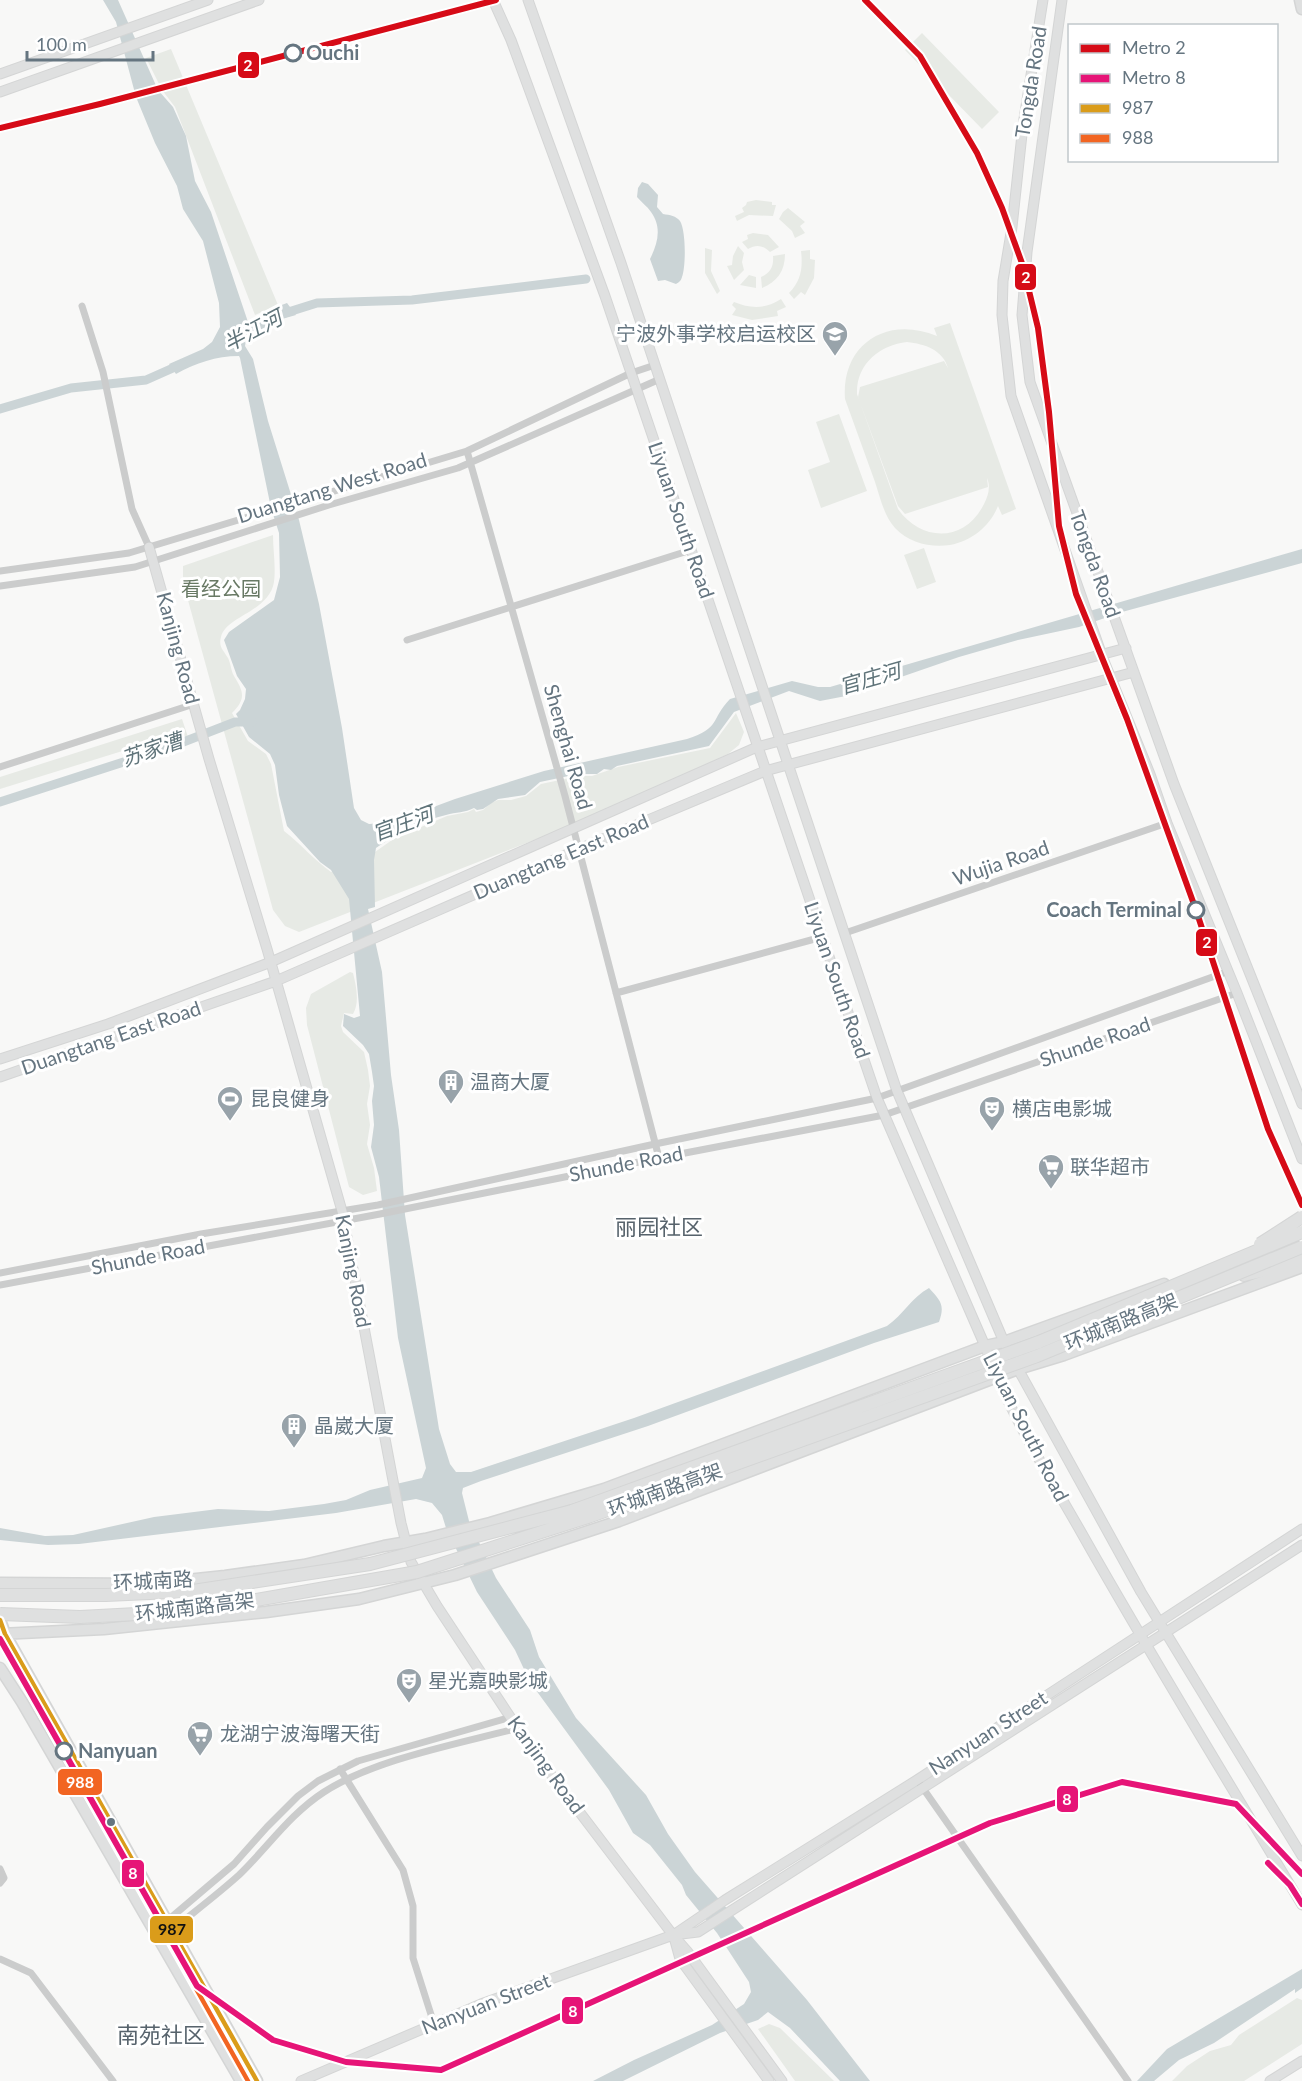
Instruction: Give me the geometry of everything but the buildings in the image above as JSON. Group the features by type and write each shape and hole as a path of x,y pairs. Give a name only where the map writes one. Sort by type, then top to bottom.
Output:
{"highway":[{"path":"1226,1265 1302,1217"},
{"name":"环城南路高架","path":"0,1595 105,1595 194,1591 370,1564 561,1514 1039,1342 1302,1232"},
{"name":"环城南路高架","path":"0,1614 80,1617 193,1611 417,1572 588,1517 1026,1360 1302,1247"},
{"path":"1228,1279 1282,1266 1302,1258"}],"main road":[{"path":"0,74 208,0"},
{"path":"0,92 259,0"},
{"name":"Liyuan South Road","path":"494,0 511,40 605,296 884,1115 985,1346 996,1378 1139,1635 1302,1905"},
{"name":"Liyuan South Road","path":"528,0 621,263 904,1109 1017,1370 1159,1622 1302,1856"},
{"name":"Tongda Road","path":"1043,0 1023,125 1012,227 1003,281 1002,315 1011,396 1101,653"},
{"name":"Tongda Road","path":"1062,0 1027,252 1022,315 1030,382 1174,784 1302,1104"},
{"path":"1300,0 1302,9"},
{"name":"Kanjing Road","path":"149,547 343,1216 397,1503 411,1562 518,1728 687,1951 744,2037 782,2081"},
{"name":"Duangtang East Road","path":"0,1059 108,1023 271,962 757,747 1125,646"},
{"path":"1101,653 1302,1159"},
{"name":"Duangtang East Road","path":"0,1077 276,981 765,771 1134,672"},
{"name":"环城南路","path":"0,1583 148,1584 225,1576 304,1565 490,1523 604,1489 985,1346 1004,1342 1269,1245 1302,1226"},
{"name":"环城南路","path":"3,1634 104,1629 266,1612 358,1599 455,1575 619,1521 1017,1370 1064,1355 1302,1267"},
{"name":"Nanyuan Street","path":"673,1935 917,1780 1302,1528"},
{"name":"Nanyuan Street","path":"301,2081 492,2000 673,1935 701,1931 1302,1545"},
{"path":"0,1620 3,1634 257,2081"},
{"path":"0,1668 22,1702 241,2081"},
{"name":"Kanjing Road","path":"744,2037 769,2081"},
{"path":"1270,2081 1302,2061"}],"street":[{"path":"82,306 103,372 132,509 149,547"},
{"name":"Duangtang West Road","path":"0,571 129,553 467,451 631,373 655,365"},
{"name":"Duangtang West Road","path":"0,586 135,567 304,513 458,468 660,379"},
{"name":"Shenghai Road","path":"467,451 574,829 658,1158"},
{"path":"407,640 691,550"},
{"path":"0,767 194,704"},
{"name":"Wujia Road","path":"845,933 1167,823"},
{"path":"616,993 822,937"},
{"name":"Shunde Road","path":"0,1286 343,1216 378,1205 877,1098 1229,971"},
{"name":"Shunde Road","path":"0,1273 201,1234 343,1216 380,1214 884,1115 1237,993"},
{"path":"170,1925 234,1864 298,1796 318,1781 340,1768 406,1746 511,1717"},
{"path":"170,1925 240,1874 275,1834 303,1807 347,1779 398,1761 518,1728"},
{"path":"340,1768 403,1870 413,1906 413,1958 434,2024"},
{"path":"917,1780 1127,2080"},
{"path":"0,1869 4,1878 0,1883"},
{"path":"0,1959 31,1973 113,2081"}],"green space":[{"path":"922,33 999,112 982,129 905,50"},
{"path":"171,49 278,305 255,315 175,107 162,90 146,58"},
{"path":"756,200 772,202 772,205 776,205 773,216 749,215 737,221 735,216 744,212 742,208 747,202"},
{"path":"788,208 805,222 800,226 805,233 795,238 792,231 779,219"},
{"path":"753,233 768,235 779,247 770,252 759,246 748,249 742,242 748,239 747,235"},
{"path":"738,246 744,253 742,262 744,270 734,280 727,266 732,265"},
{"path":"705,248 712,250 711,271 720,291 717,294 705,273"},
{"path":"810,250 810,259 815,260 814,278 805,295 801,292 794,299 789,293 800,274 801,251"},
{"path":"785,254 784,266 779,275 772,283 762,288 761,277 771,269 773,256"},
{"path":"749,275 756,277 756,288 740,285"},
{"path":"781,299 786,307 777,311 778,316 752,320 732,315 736,309 732,305 734,302 758,307 770,305"},
{"path":"950,323 1016,509 1002,515 998,506 990,520 979,532 966,540 943,546 914,541 891,523 845,399 846,380 851,363 859,349 871,339 885,332 901,329 919,330 937,336 934,328","holes":["907,342 927,346 938,352 946,362 948,368 944,361 860,387 858,397 858,383 865,365 879,352 897,344","860,404 898,506 905,514 988,487 987,478 988,481 989,485 987,498 976,517 966,526 942,534 918,528 898,509"]},
{"path":"839,414 867,491 821,508 808,470 830,462 816,422"},
{"name":"看经公园","path":"273,535 275,576 270,592 256,607 231,624 220,640 242,695 240,703 232,713 248,741 266,754 271,764 284,831 331,872 375,852 392,840 447,816 474,809 476,812 498,800 511,800 526,796 541,784 579,776 592,776 618,767 710,748 736,713 744,732 739,745 728,754 560,830 299,932 285,926 273,910 183,582 183,566"},
{"path":"924,548 936,582 917,589 904,555"},
{"path":"182,719 188,737 174,735 0,789 0,777"},
{"path":"350,972 353,973 357,994 356,1005 353,1014 344,1013 341,1026 343,1032 364,1052 368,1070 370,1086 367,1104 370,1125 367,1144 374,1168 377,1191 363,1195 349,1187 307,1025 306,1008 311,994"},
{"path":"1297,1998 1302,2000 1302,2044 1244,2081 1172,2081 1187,2066 1210,2051 1231,2045 1239,2035"},
{"path":"769,2024 780,2028 834,2081 795,2081 758,2029"}],"water":[{"name":"官庄河","path":"103,0 118,0 158,90 173,107 186,136 195,181 211,212 248,322 252,323 269,311 287,303 296,315 282,319 252,334 246,340 245,346 253,359 268,421 299,520 319,604 354,808 361,820 369,824 393,822 455,799 544,771 687,739 710,727 730,699 792,681 818,687 830,687 1302,549 1302,563 1122,612 1079,627 1018,640 959,657 846,696 820,701 789,691 734,712 709,746 617,766 611,770 604,769 597,774 578,774 540,782 525,795 498,799 483,809 474,808 418,824 376,848 375,907 368,909 382,972 391,1075 399,1130 405,1215 439,1429 450,1464 456,1472 471,1472 634,1418 887,1326 929,1288 941,1303 942,1311 939,1322 874,1343 648,1426 481,1481 463,1488 462,1493 469,1521 496,1578 530,1630 539,1657 576,1718 646,1795 668,1834 695,1872 807,2000 870,2081 840,2081 790,2028 768,2012 758,2020 720,2033 623,2081 593,2081 712,2025 744,2004 751,1992 749,1982 717,1933 686,1895 682,1885 650,1845 633,1833 609,1790 530,1682 515,1650 477,1592 442,1515 432,1503 416,1499 336,1513 79,1544 48,1545 0,1540 0,1528 45,1536 73,1535 154,1517 218,1509 269,1511 324,1504 422,1478 426,1468 398,1338 379,1177 371,1147 374,1125 372,1101 374,1086 369,1054 343,1026 344,1014 354,1018 360,1016 349,899 331,870 320,862 287,826 279,795 275,765 270,754 249,737 236,714 245,699 246,689 237,676 224,640 229,632 274,600 280,577 279,533 271,508 239,356 206,361 176,374 169,364 203,349 212,342 220,327 219,303 203,241 183,209 177,186 155,143 136,97 116,22"},
{"path":"642,182 648,184 658,195 657,207 663,214 677,218 682,226 685,249 684,265 682,278 676,284 665,280 658,281 650,259 657,241 658,229 651,212 637,197 638,188"},
{"path":"1302,1969 1302,1988 1295,1993 1295,1989 1214,2043 1179,2060 1154,2081 1137,2081 1167,2049"}],"waterway":[{"name":"半江河","path":"282,314 317,303 412,300 586,279"},
{"name":"半江河","path":"0,409 71,388 146,380 182,364"},
{"name":"苏家漕","path":"0,802 173,746 235,722 252,722"}],"metro line":[{"name":"2","path":"0,128 496,0"},
{"name":"2","path":"865,0 920,56 977,153 1002,208 1023,266 1038,328 1049,412 1059,526 1076,594 1127,719 1196,910 1268,1129 1302,1205"},
{"name":"8","path":"0,1639 197,1986 273,2040 346,2062 441,2070 990,1823 1122,1782 1236,1804 1302,1874"},
{"name":"8","path":"1268,1863 1290,1885 1302,1904"}],"transit line":[{"name":"987","path":"0,1620 5,1634 257,2081"},
{"name":"988","path":"0,1640 248,2081"}],"place":[{"name":"Ouchi","path":"293,53"},
{"name":"宁波外事学校启运校区","path":"835,357"},
{"name":"Coach Terminal","path":"1196,910"},
{"name":"温商大厦","path":"451,1105"},
{"name":"昆良健身","path":"230,1122"},
{"name":"横店电影城","path":"992,1132"},
{"name":"联华超市","path":"1051,1190"},
{"name":"晶崴大厦","path":"294,1449"},
{"name":"星光嘉映影城","path":"409,1704"},
{"name":"Nanyuan","path":"64,1751"},
{"name":"龙湖宁波海曙天街","path":"200,1757"}],"district":[{"name":"丽园社区","path":"659,1227"},
{"name":"南苑社区","path":"161,2035"}]}
